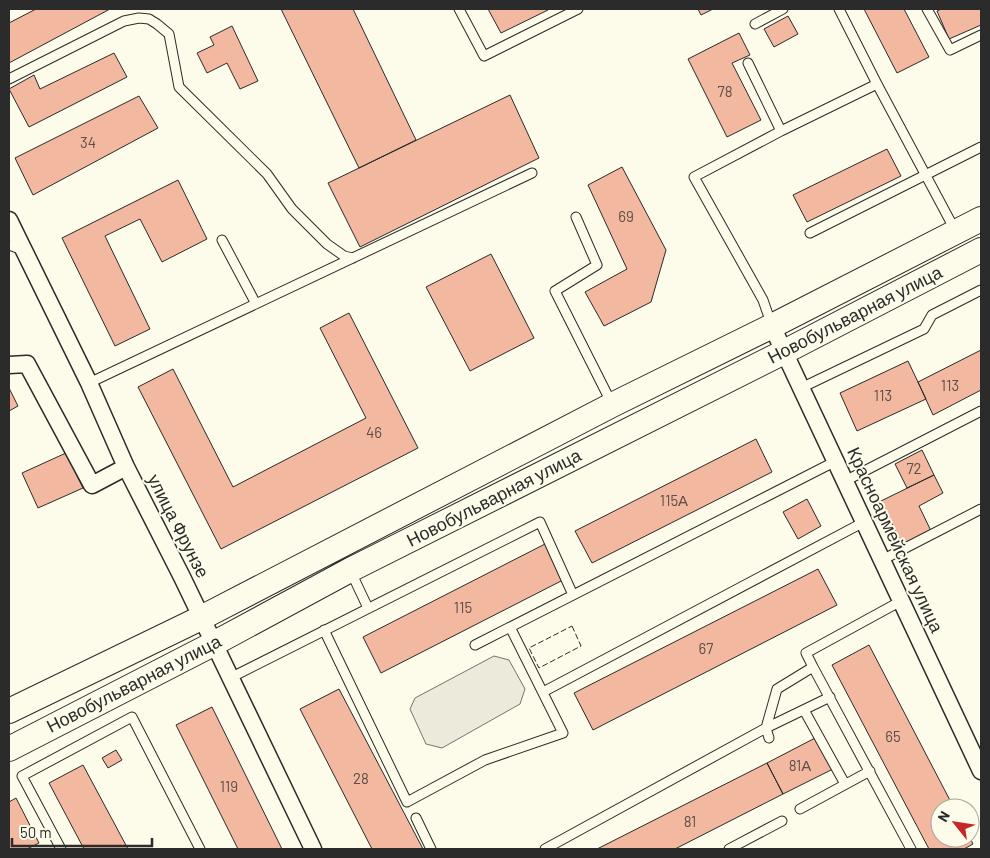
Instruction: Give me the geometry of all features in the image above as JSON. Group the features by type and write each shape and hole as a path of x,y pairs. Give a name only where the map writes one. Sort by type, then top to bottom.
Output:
{"main road":[{"name":"Новобульварная улица","path":"9,711 201,618 612,405 981,219"},
{"name":"Новобульварная улица","path":"9,749 213,644 350,570 784,352 981,250"}],"street":[{"name":"улица Фрунзе","path":"9,220 16,248 89,383 126,467 182,577 313,849"},
{"name":"Красноармейская улица","path":"772,326 981,771"},
{"path":"9,365 27,364 92,485 126,467"}],"lane":[{"path":"459,9 484,56 578,9"},
{"path":"756,24 783,9"},
{"path":"839,9 956,232"},
{"path":"927,9 950,50 981,35"},
{"path":"9,79 124,21 139,18 149,19 168,34 179,87 266,174 292,209 328,244 344,256 353,258"},
{"path":"748,63 781,131"},
{"path":"772,326 762,300 694,177 781,131 877,84"},
{"path":"810,233 981,147"},
{"path":"89,383 532,173"},
{"path":"576,217 597,265 555,291 612,405"},
{"path":"222,240 256,304"},
{"path":"801,388 924,329 932,315 981,290"},
{"path":"845,481 981,411"},
{"path":"475,645 836,461"},
{"path":"882,560 981,509"},
{"path":"230,678 540,522 573,595"},
{"path":"542,692 864,522"},
{"path":"350,570 368,608"},
{"path":"901,601 806,653 911,849"},
{"path":"324,630 407,802 485,760 563,733 510,627"},
{"path":"768,738 766,728 777,689 813,667"},
{"path":"545,849 766,728 830,697"},
{"path":"804,710 845,784"},
{"path":"61,849 22,776 132,718 200,849"},
{"path":"800,809 870,771"},
{"path":"416,818 431,849"},
{"path":"729,849 782,821"}],"shaded area":[{"path":"494,656 509,660 525,689 520,704 442,748 426,744 410,709 415,698"}],"building":[{"path":"36,9 110,9 9,63 9,23"},
{"path":"281,9 353,9 416,140 359,168"},
{"path":"488,9 547,9 548,10 501,33"},
{"path":"698,9 713,9 701,15"},
{"path":"864,9 904,9 929,57 897,73"},
{"path":"941,9 981,9 981,25 949,39 937,11"},
{"path":"788,16 798,34 774,47 764,29"},
{"path":"232,26 258,81 240,89 227,63 207,73 197,53 214,45 210,37"},
{"path":"739,33 750,55 732,63 761,120 727,137 688,59"},
{"path":"114,53 127,77 29,127 9,89 34,75 40,89"},
{"path":"510,95 539,158 360,247 328,183"},
{"path":"139,96 158,128 33,195 15,158"},
{"path":"887,149 901,176 807,222 793,195"},
{"path":"622,167 666,250 651,302 604,326 585,292 627,269 588,185"},
{"path":"178,180 207,239 162,262 140,219 105,236 150,329 115,346 62,238"},
{"path":"491,254 534,338 470,371 426,287"},
{"path":"349,313 418,448 221,549 138,387 173,369 233,487 366,418 320,328"},
{"path":"981,350 981,390 933,415 918,382"},
{"path":"908,361 926,399 857,431 840,393"},
{"path":"9,388 18,406 9,411"},
{"path":"756,439 772,472 592,563 575,531"},
{"path":"922,450 934,475 907,488 895,464"},
{"path":"66,453 83,488 38,508 22,473"},
{"path":"934,475 943,493 919,506 932,533 903,547 881,501"},
{"path":"807,499 821,526 798,539 783,512"},
{"path":"545,544 563,580 381,673 363,637"},
{"path":"818,569 837,605 593,730 574,693"},
{"path":"869,645 949,798 930,798 930,848 966,848 929,849 832,665"},
{"path":"339,689 423,849 372,849 300,709"},
{"path":"212,707 282,849 238,849 176,725"},
{"path":"817,737 833,769 783,794 767,763"},
{"path":"116,750 122,760 108,768 102,758"},
{"path":"767,763 783,794 675,849 597,849"},
{"path":"83,765 128,849 84,849 49,783"},
{"path":"16,798 39,843 27,849 9,849 9,802"}],"fence":[{"path":"572,626 581,646 539,668 529,648 572,626"}]}
